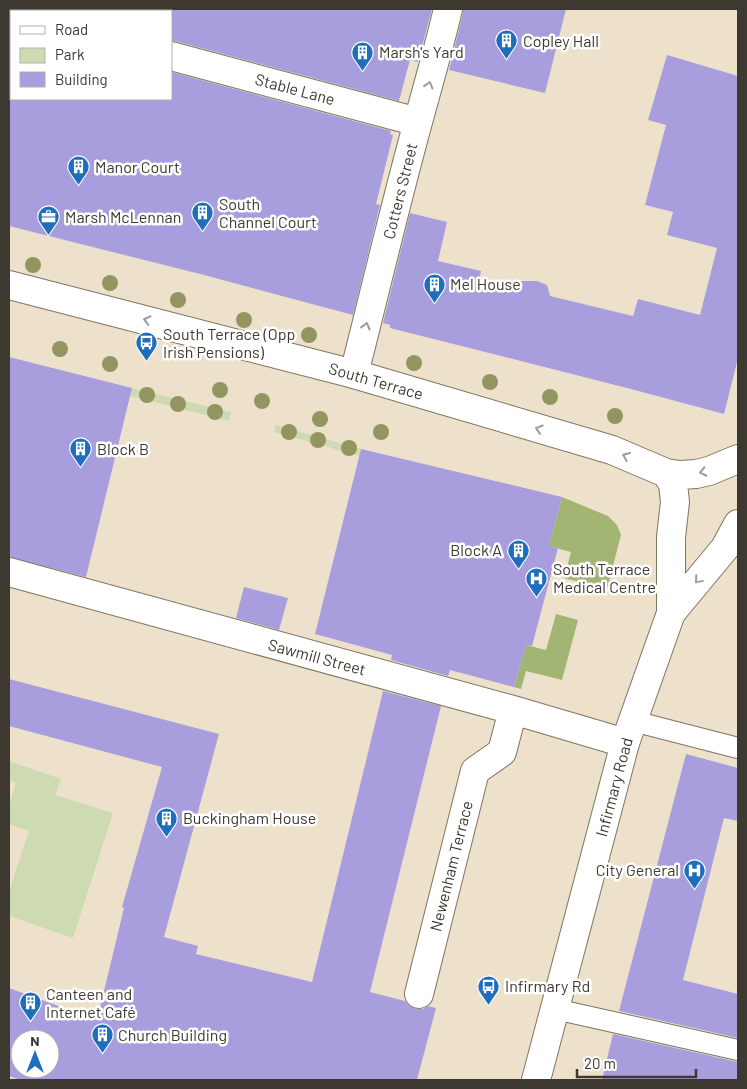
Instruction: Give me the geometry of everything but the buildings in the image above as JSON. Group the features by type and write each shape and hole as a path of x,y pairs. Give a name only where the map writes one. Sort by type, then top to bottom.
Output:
{"street":[{"name":"Cotters Street","path":"354,374 448,9"},
{"name":"Stable Lane","path":"172,56 418,122"},
{"name":"South Terrace","path":"9,285 354,374 612,450 666,473 680,475 696,474 709,471 738,459"},
{"name":"Infirmary Road","path":"536,1080 629,732 671,613 671,537 675,502 673,484 666,473"},
{"name":"Infirmary Road","path":"671,613 725,548 738,524"},
{"name":"Sawmill Street","path":"9,572 513,710 629,732"},
{"name":"Newenham Terrace","path":"419,994 475,771 502,752 513,710"}],"lane":[{"path":"629,732 738,748"},
{"path":"555,1009 738,1050"}],"green space":[{"path":"131,388 231,412 229,421 130,396"},
{"path":"276,425 361,449 360,456 274,432"},
{"path":"562,497 608,516 617,525 621,535 607,589 564,578 571,552 549,546"},
{"path":"556,614 578,620 562,680 526,671 521,689 514,687 526,645 546,650"},
{"path":"9,761 61,779 55,795 113,813 73,938 9,916 9,891 29,831 9,824 9,805 16,783 9,780"}],"place":[{"name":"Copley Hall","path":"507,60"},
{"name":"Marsh's Yard","path":"363,71"},
{"name":"Manor Court","path":"79,186"},
{"name":"South Channel Court","path":"203,232"},
{"name":"Marsh McLennan","path":"49,236"},
{"name":"Mel House","path":"434,303"},
{"name":"South Terrace (Opp Irish Pensions)","path":"147,362"},
{"name":"Block B","path":"81,468"},
{"name":"Block A","path":"518,569"},
{"name":"South Terrace Medical Centre","path":"537,597"},
{"name":"Buckingham House","path":"167,837"},
{"name":"City General","path":"695,889"},
{"name":"Infirmary Rd","path":"489,1005"},
{"name":"Canteen and Internet Café","path":"30,1022"},
{"name":"Church Building","path":"102,1054"}]}
